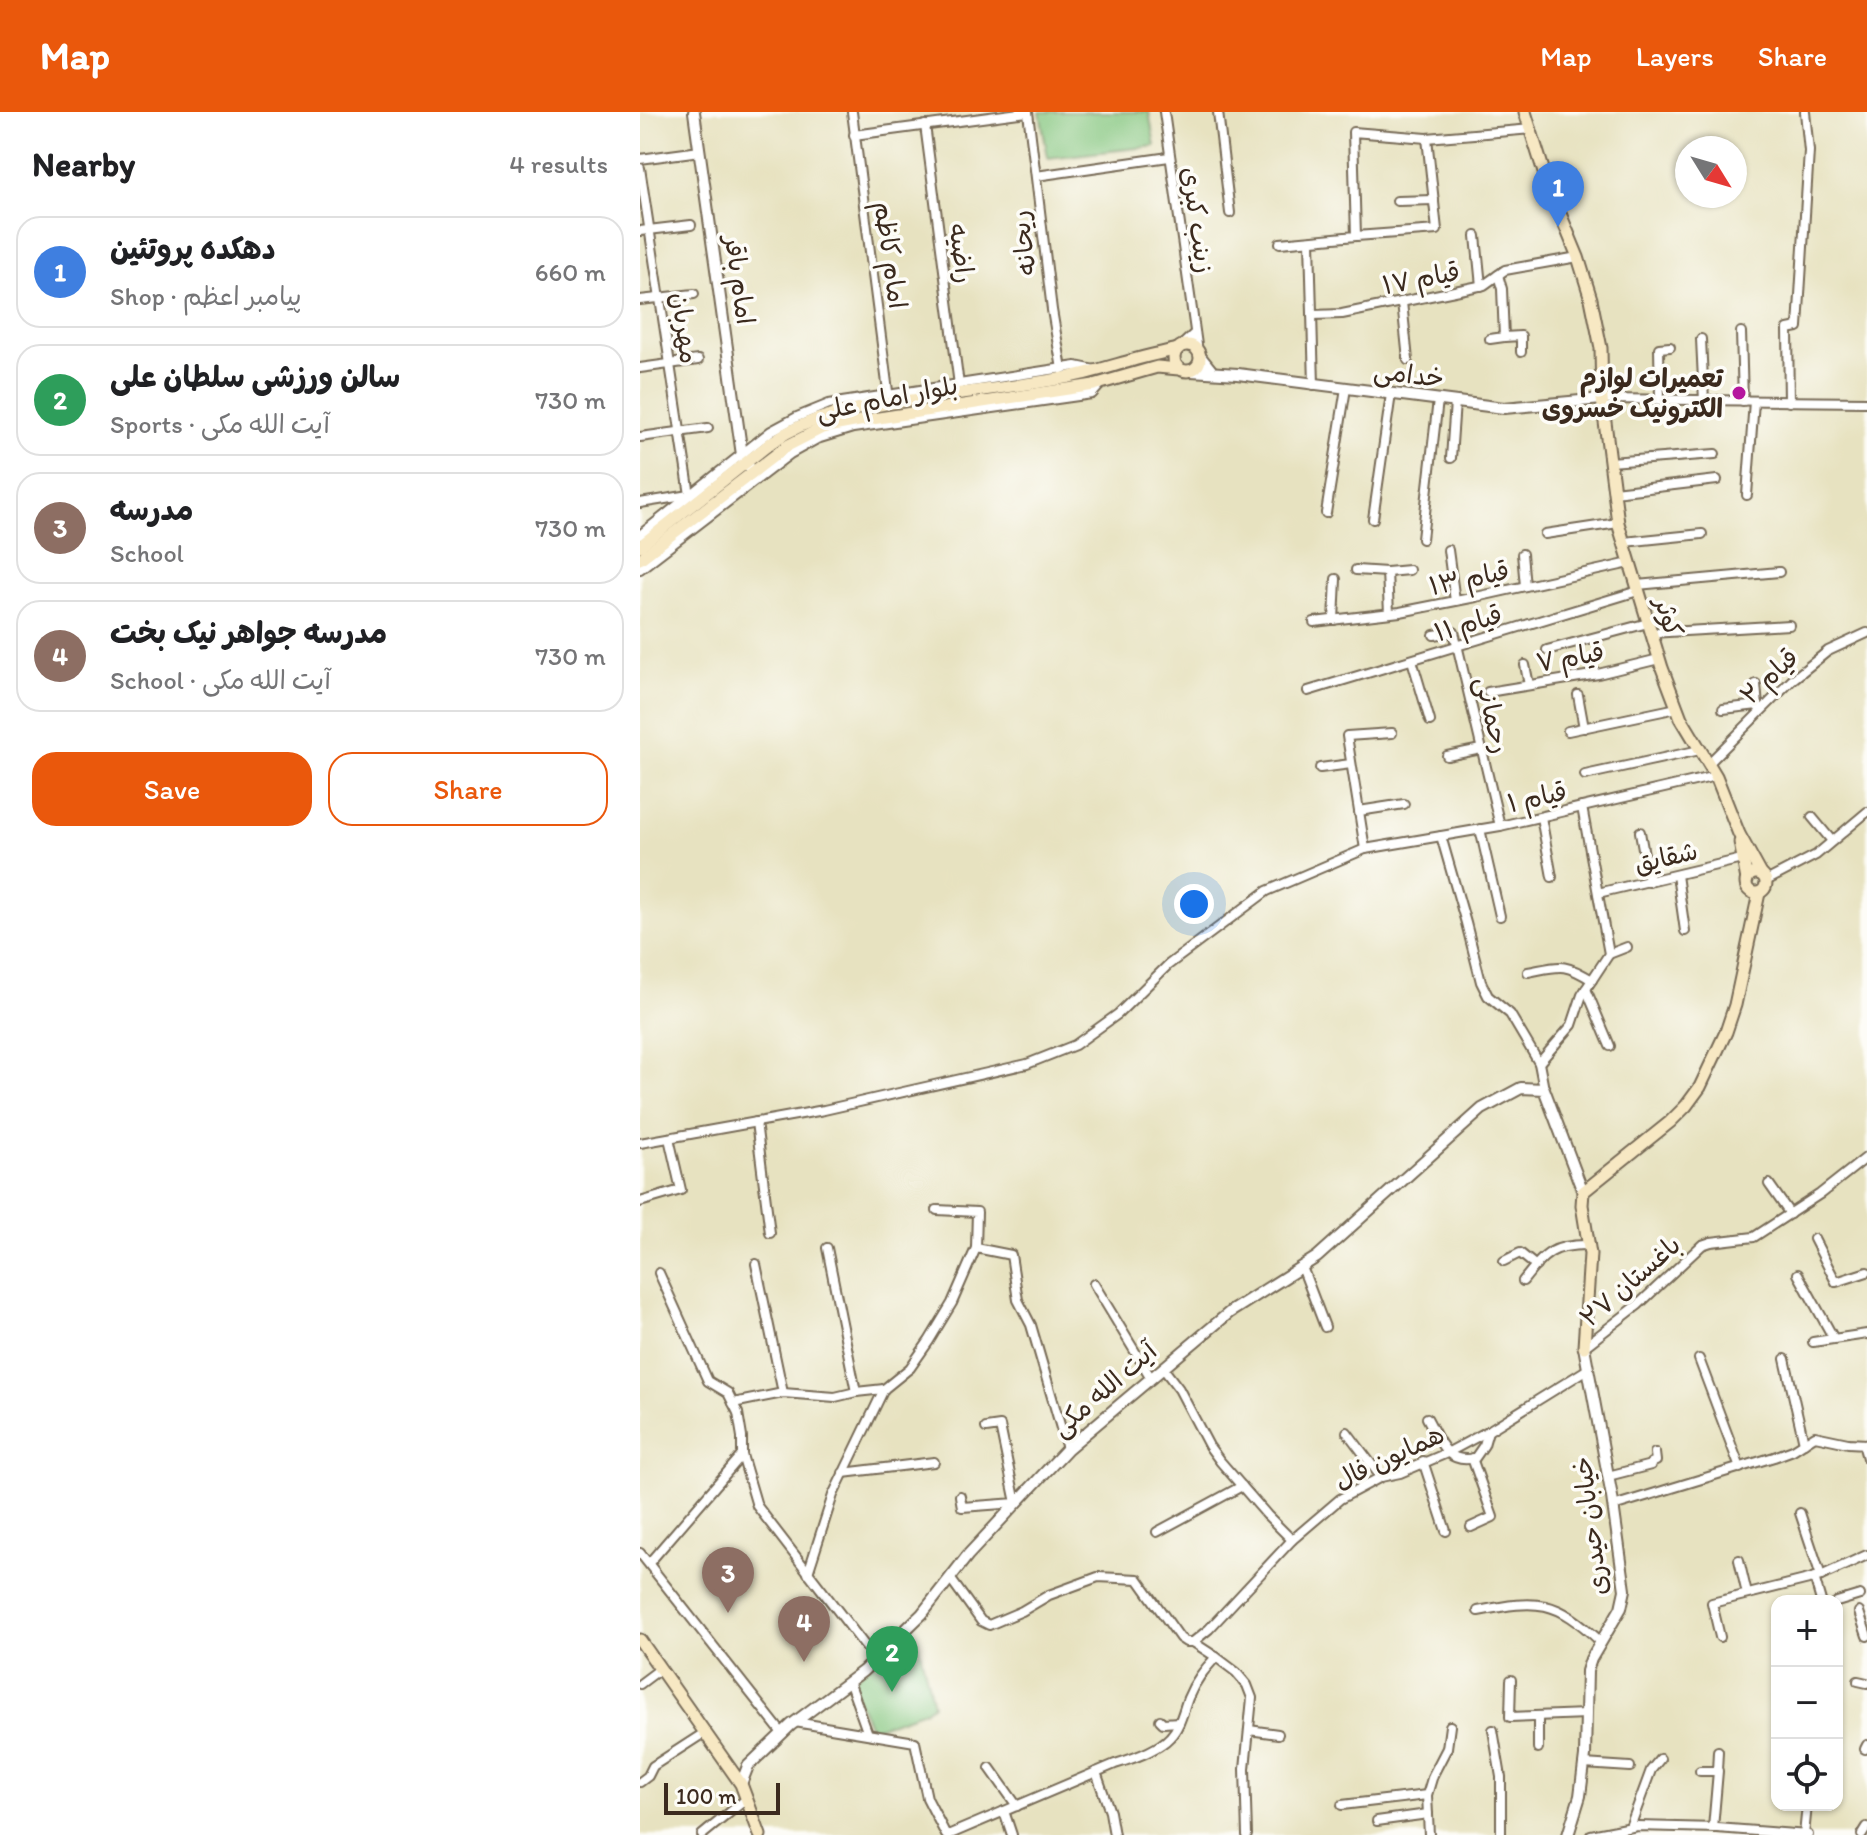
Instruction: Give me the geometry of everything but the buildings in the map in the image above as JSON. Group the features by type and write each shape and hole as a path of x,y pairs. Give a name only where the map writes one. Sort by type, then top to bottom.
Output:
{"main road":[{"name":"کوثر","path":"1525,112 1547,182 1587,283 1599,333 1603,365 1602,399 1618,523 1637,588 1677,708 1716,776 1739,834"},
{"path":"1187,345 1194,347 1199,354 1198,365 1191,371 1179,369 1174,363 1174,355 1179,348 1187,345"},
{"name":"بلوار امام علی","path":"1100,377 1133,360 1179,348"},
{"name":"بلوار امام علی","path":"640,546 747,463 822,428 893,409 1157,367 1179,369"},
{"name":"بلوار امام علی","path":"640,559 747,463"},
{"path":"1739,834 1752,926"},
{"path":"1584,1347 1590,1245 1582,1205 1583,1192 1670,1122 1696,1094 1729,1025 1759,893 1763,891 1763,878 1739,834"},
{"path":"1747,884 1755,873 1763,878"},
{"path":"1747,884 1752,892 1759,893"},
{"path":"640,1640 741,1784 760,1835"}],"street":[{"name":"امام باقر","path":"694,112 747,463"},
{"name":"امام کاظم","path":"852,112 893,409"},
{"name":"ریحانه","path":"854,135 1027,112 1062,369"},
{"name":"زینب کبری","path":"1164,112 1199,354"},
{"path":"1218,112 1230,213"},
{"path":"1789,402 1788,329 1798,327 1809,151 1805,112"},
{"name":"راضیه","path":"925,125 959,385"},
{"path":"1356,236 1353,132 1427,138 1532,129"},
{"path":"1280,243 1437,230 1427,138"},
{"path":"640,159 700,151"},
{"path":"1036,176 1169,157"},
{"name":"مهربان","path":"640,168 645,230 660,298 690,495"},
{"path":"1397,201 1434,200"},
{"path":"645,230 691,225"},
{"path":"1476,236 1481,286"},
{"path":"1310,241 1314,385"},
{"name":"قیام ۱۷","path":"1313,315 1342,314 1481,286 1505,270 1578,257"},
{"path":"1498,275 1502,289 1504,337"},
{"path":"640,300 694,294"},
{"path":"1402,302 1408,360"},
{"path":"1741,332 1743,401"},
{"path":"1179,348 1195,333"},
{"path":"1490,339 1521,336 1521,352"},
{"path":"1701,339 1704,401"},
{"path":"1660,400 1659,348 1670,347"},
{"path":"1199,354 1212,371"},
{"path":"640,368 698,360"},
{"path":"640,569 790,454 817,439 853,428 893,409 959,385 1076,366 1100,377"},
{"name":"خدامی","path":"1191,371 1212,371 1504,408 1602,399"},
{"path":"1326,513 1346,388"},
{"path":"1373,519 1391,394"},
{"path":"1602,399 1867,402"},
{"path":"1422,539 1438,400"},
{"path":"1747,495 1754,401"},
{"path":"1451,458 1455,402"},
{"path":"640,535 690,495 747,463 771,431 818,407 893,409"},
{"path":"640,437 708,428"},
{"path":"1610,462 1715,454"},
{"path":"1614,492 1717,480"},
{"path":"640,503 690,495"},
{"path":"1545,534 1618,523"},
{"path":"1624,542 1702,534"},
{"path":"1448,550 1455,601"},
{"path":"1522,554 1525,586"},
{"name":"قیام ۱۳","path":"1314,622 1455,601 1630,563"},
{"path":"1356,570 1409,570"},
{"path":"1387,572 1389,613"},
{"name":"قیام ۱۱","path":"1308,691 1457,647 1637,588 1779,572"},
{"path":"1334,620 1336,579"},
{"path":"1547,650 1650,628 1789,625"},
{"name":"رحمانی","path":"1434,635 1454,632 1500,826"},
{"name":"قیام ۲","path":"1709,763 1758,709 1792,680 1828,651 1867,633"},
{"name":"قیام ۷","path":"1488,692 1598,674 1659,659"},
{"path":"1412,660 1430,721"},
{"path":"1525,665 1529,685"},
{"path":"1723,709 1758,709 1756,684"},
{"path":"1578,695 1584,728"},
{"path":"1568,731 1677,708"},
{"path":"1365,849 1347,736 1392,733"},
{"path":"1447,756 1481,749"},
{"path":"1585,775 1700,750"},
{"path":"1320,768 1351,764"},
{"name":"قیام ۱","path":"640,1143 824,1110 1027,1064 1075,1045 1118,1014 1168,965 1267,891 1365,849 1500,826 1716,776"},
{"path":"1359,811 1404,804"},
{"path":"1582,807 1609,954"},
{"path":"1763,878 1816,855 1867,812"},
{"path":"1541,817 1552,877"},
{"path":"1812,817 1832,841"},
{"path":"1480,829 1500,916"},
{"path":"1640,832 1649,882"},
{"path":"1441,836 1481,982 1488,996 1510,1014 1539,1063 1544,1089 1583,1192"},
{"name":"شقایق","path":"1598,893 1742,859"},
{"path":"1677,875 1685,931"},
{"path":"1539,1063 1572,1025 1582,995 1609,954 1627,947"},
{"path":"1528,972 1561,966 1574,969 1592,980"},
{"path":"1586,989 1610,1046"},
{"name":"آیت الله مکی","path":"741,1784 748,1766 782,1733 875,1659 922,1614 968,1555 1067,1449 1230,1312 1317,1257 1482,1109 1521,1088 1544,1089"},
{"path":"756,1122 770,1233"},
{"path":"640,1202 681,1190 669,1138"},
{"name":"باغستان ۲۷","path":"1584,1347 1638,1305 1702,1245 1754,1237 1820,1194 1867,1157"},
{"path":"1769,1184 1790,1214"},
{"path":"808,1573 833,1495 884,1389 910,1368 929,1341 952,1303 976,1248 977,1212 937,1210"},
{"path":"1814,1239 1836,1282 1867,1272"},
{"path":"1523,1281 1548,1253 1570,1244 1590,1245"},
{"path":"827,1248 856,1392"},
{"path":"976,1248 1011,1255 1018,1300 1031,1325 1067,1449"},
{"path":"1504,1261 1520,1253 1536,1266"},
{"path":"756,1264 783,1393"},
{"path":"1302,1267 1325,1327"},
{"path":"659,1273 708,1381 728,1393 738,1413 742,1455 757,1506 875,1659"},
{"path":"1798,1274 1834,1339"},
{"path":"1094,1284 1151,1378"},
{"path":"1813,1342 1867,1334"},
{"name":"خیابان حیدری","path":"1568,1835 1580,1796 1584,1764 1587,1671 1621,1608 1625,1590 1584,1347"},
{"path":"1699,1359 1740,1468"},
{"path":"1785,1359 1804,1443"},
{"path":"1163,1368 1179,1389 1209,1446 1292,1540"},
{"name":"همایون فال","path":"1193,1642 1209,1629 1292,1540 1340,1499 1381,1477 1400,1473 1447,1453 1588,1369"},
{"path":"733,1403 783,1393 835,1397 884,1389"},
{"path":"1427,1418 1447,1453 1459,1460 1472,1458 1479,1453 1488,1431"},
{"path":"960,1496 962,1507 1016,1503 1000,1426 986,1428"},
{"path":"1347,1432 1381,1477"},
{"path":"1613,1506 1793,1450 1815,1436 1865,1444 1867,1458"},
{"path":"1608,1476 1651,1465 1656,1461 1655,1453"},
{"path":"649,1563 742,1455"},
{"path":"1471,1527 1493,1517 1472,1458"},
{"path":"1423,1461 1446,1531"},
{"path":"843,1473 934,1462"},
{"path":"1157,1532 1242,1486"},
{"path":"1800,1513 1820,1595"},
{"path":"640,1553 782,1733"},
{"path":"1720,1637 1712,1603 1818,1577 1867,1555"},
{"path":"1739,1560 1747,1594"},
{"path":"950,1578 981,1621 989,1625 1049,1595 1098,1577 1138,1579 1180,1638 1193,1642 1216,1657 1247,1685 1252,1698 1245,1769 1247,1835"},
{"path":"1843,1600 1860,1595"},
{"path":"1478,1611 1523,1604 1547,1605 1579,1621 1601,1642"},
{"path":"1859,1612 1867,1636"},
{"path":"795,1722 915,1742 927,1798 947,1835 1161,1744 1177,1729 1195,1683 1216,1657"},
{"path":"640,1684 660,1669"},
{"path":"1511,1680 1510,1717 1586,1714"},
{"path":"849,1681 868,1734"},
{"path":"1538,1716 1538,1748"},
{"path":"1160,1720 1163,1723 1179,1722"},
{"path":"1429,1835 1427,1795 1447,1748 1450,1726"},
{"path":"1249,1730 1278,1734"},
{"path":"1493,1730 1501,1777 1501,1835"},
{"path":"640,1782 648,1776 653,1766 704,1733"},
{"path":"1715,1830 1718,1751"},
{"path":"1630,1827 1651,1770 1660,1759"},
{"path":"1584,1764 1630,1767"},
{"path":"990,1768 1017,1806"},
{"path":"1700,1771 1717,1771"},
{"path":"1096,1772 1110,1812 1114,1835"},
{"path":"1342,1805 1427,1795"},
{"path":"702,1835 745,1800"},
{"path":"1004,1811 1012,1835"},
{"path":"1591,1835 1630,1827 1806,1835 1807,1811"},
{"path":"1377,1821 1428,1814"},
{"path":"1862,1835 1867,1827"}],"green space":[{"path":"1040,112 1149,112 1155,146 1048,158"},
{"path":"916,1634 933,1704 924,1711 871,1729 849,1681"}],"place":[{"name":"دهکده پروتئین","path":"1558,227"},
{"name":"تعمیرات لوازم الکترونیک خسروی","path":"1739,393"},
{"name":"مدرسه","path":"728,1613"},
{"name":"مدرسه جواهر نیک بخت","path":"804,1662"},
{"name":"سالن ورزشی سلطان علی","path":"892,1692"}]}
